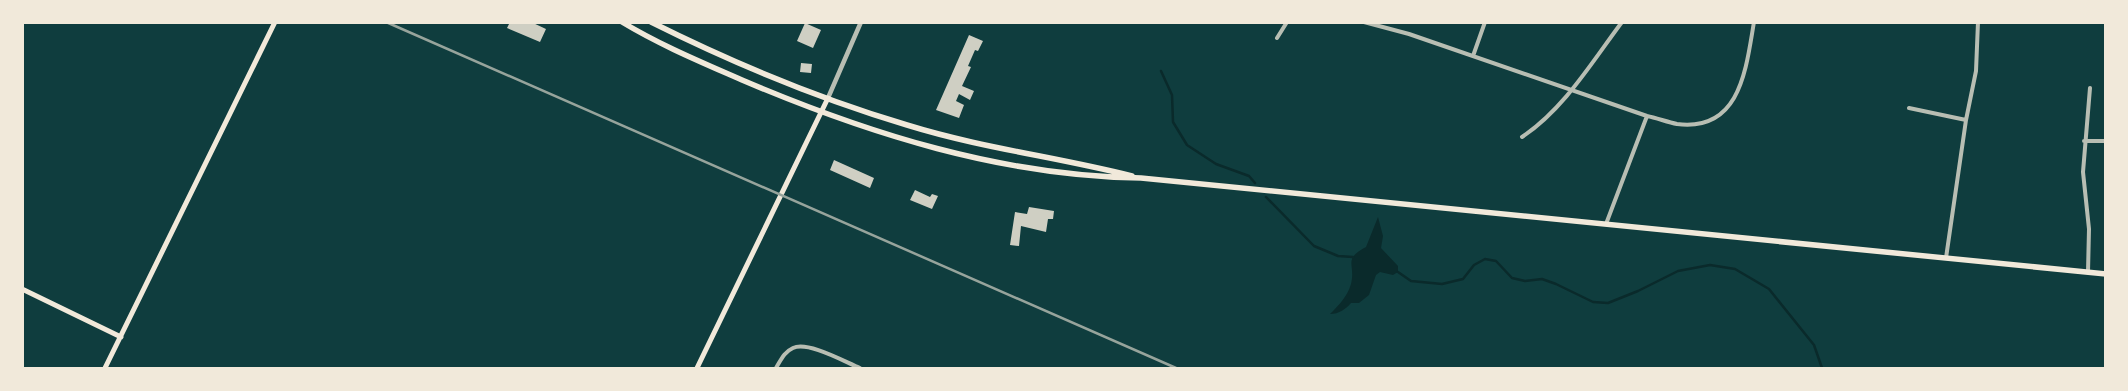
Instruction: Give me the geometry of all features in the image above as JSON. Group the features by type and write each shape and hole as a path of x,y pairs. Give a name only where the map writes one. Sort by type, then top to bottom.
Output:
{"main road":[{"path":"105,368 275,22"},
{"path":"622,22 701,62 822,112 905,140 1006,165 1074,176 1141,178 2106,274"},
{"path":"652,22 789,84 907,125 951,137 1141,178"},
{"path":"697,368 828,98"},
{"path":"22,289 121,337"}],"street":[{"path":"828,98 861,22"},
{"path":"1276,38 1287,22"},
{"path":"1364,22 1409,34 1675,124 1707,121 1732,104 1740,89 1754,22"},
{"path":"1472,56 1485,22"},
{"path":"1522,137 1540,125 1571,89 1622,22"},
{"path":"1946,258 1966,120 1976,71 1978,22"},
{"path":"2088,272 2089,229 2083,172 2084,140 2090,88"},
{"path":"1909,108 1966,120"},
{"path":"1606,224 1647,116"},
{"path":"2084,140 2106,141"},
{"path":"776,368 783,356 794,347 806,346 860,368"}],"water":[{"path":"1378,217 1383,236 1381,248 1398,266 1398,272 1393,275 1380,272 1376,275 1369,295 1359,303 1351,303 1342,311 1330,314 1347,293 1351,284 1352,259 1354,255 1366,247"}],"building":[{"path":"510,22 531,22 546,29 540,42 507,28"},
{"path":"805,23 821,30 813,48 797,41"},
{"path":"969,35 983,41 978,51 975,50 968,66 971,67 962,86 974,91 970,100 959,94 956,101 964,105 959,118 936,110"},
{"path":"801,63 812,64 811,73 800,72"},
{"path":"834,160 874,178 870,188 830,170"},
{"path":"915,190 930,197 932,194 938,196 932,209 910,200"},
{"path":"1029,207 1054,211 1053,219 1048,219 1046,232 1021,226 1019,246 1010,245 1015,212 1027,214"}],"waterway":[{"path":"1161,71 1172,95 1173,122 1187,145 1216,164 1249,176 1255,183"},
{"path":"1266,197 1314,246 1338,256 1353,257"},
{"path":"1398,272 1411,281 1442,284 1463,279 1474,265 1485,259 1496,261 1512,278 1525,281 1542,279 1593,302 1608,303 1638,291 1678,271 1710,265 1735,269 1769,289 1814,345 1822,368"}],"railway":[{"path":"386,22 1176,368"}]}
